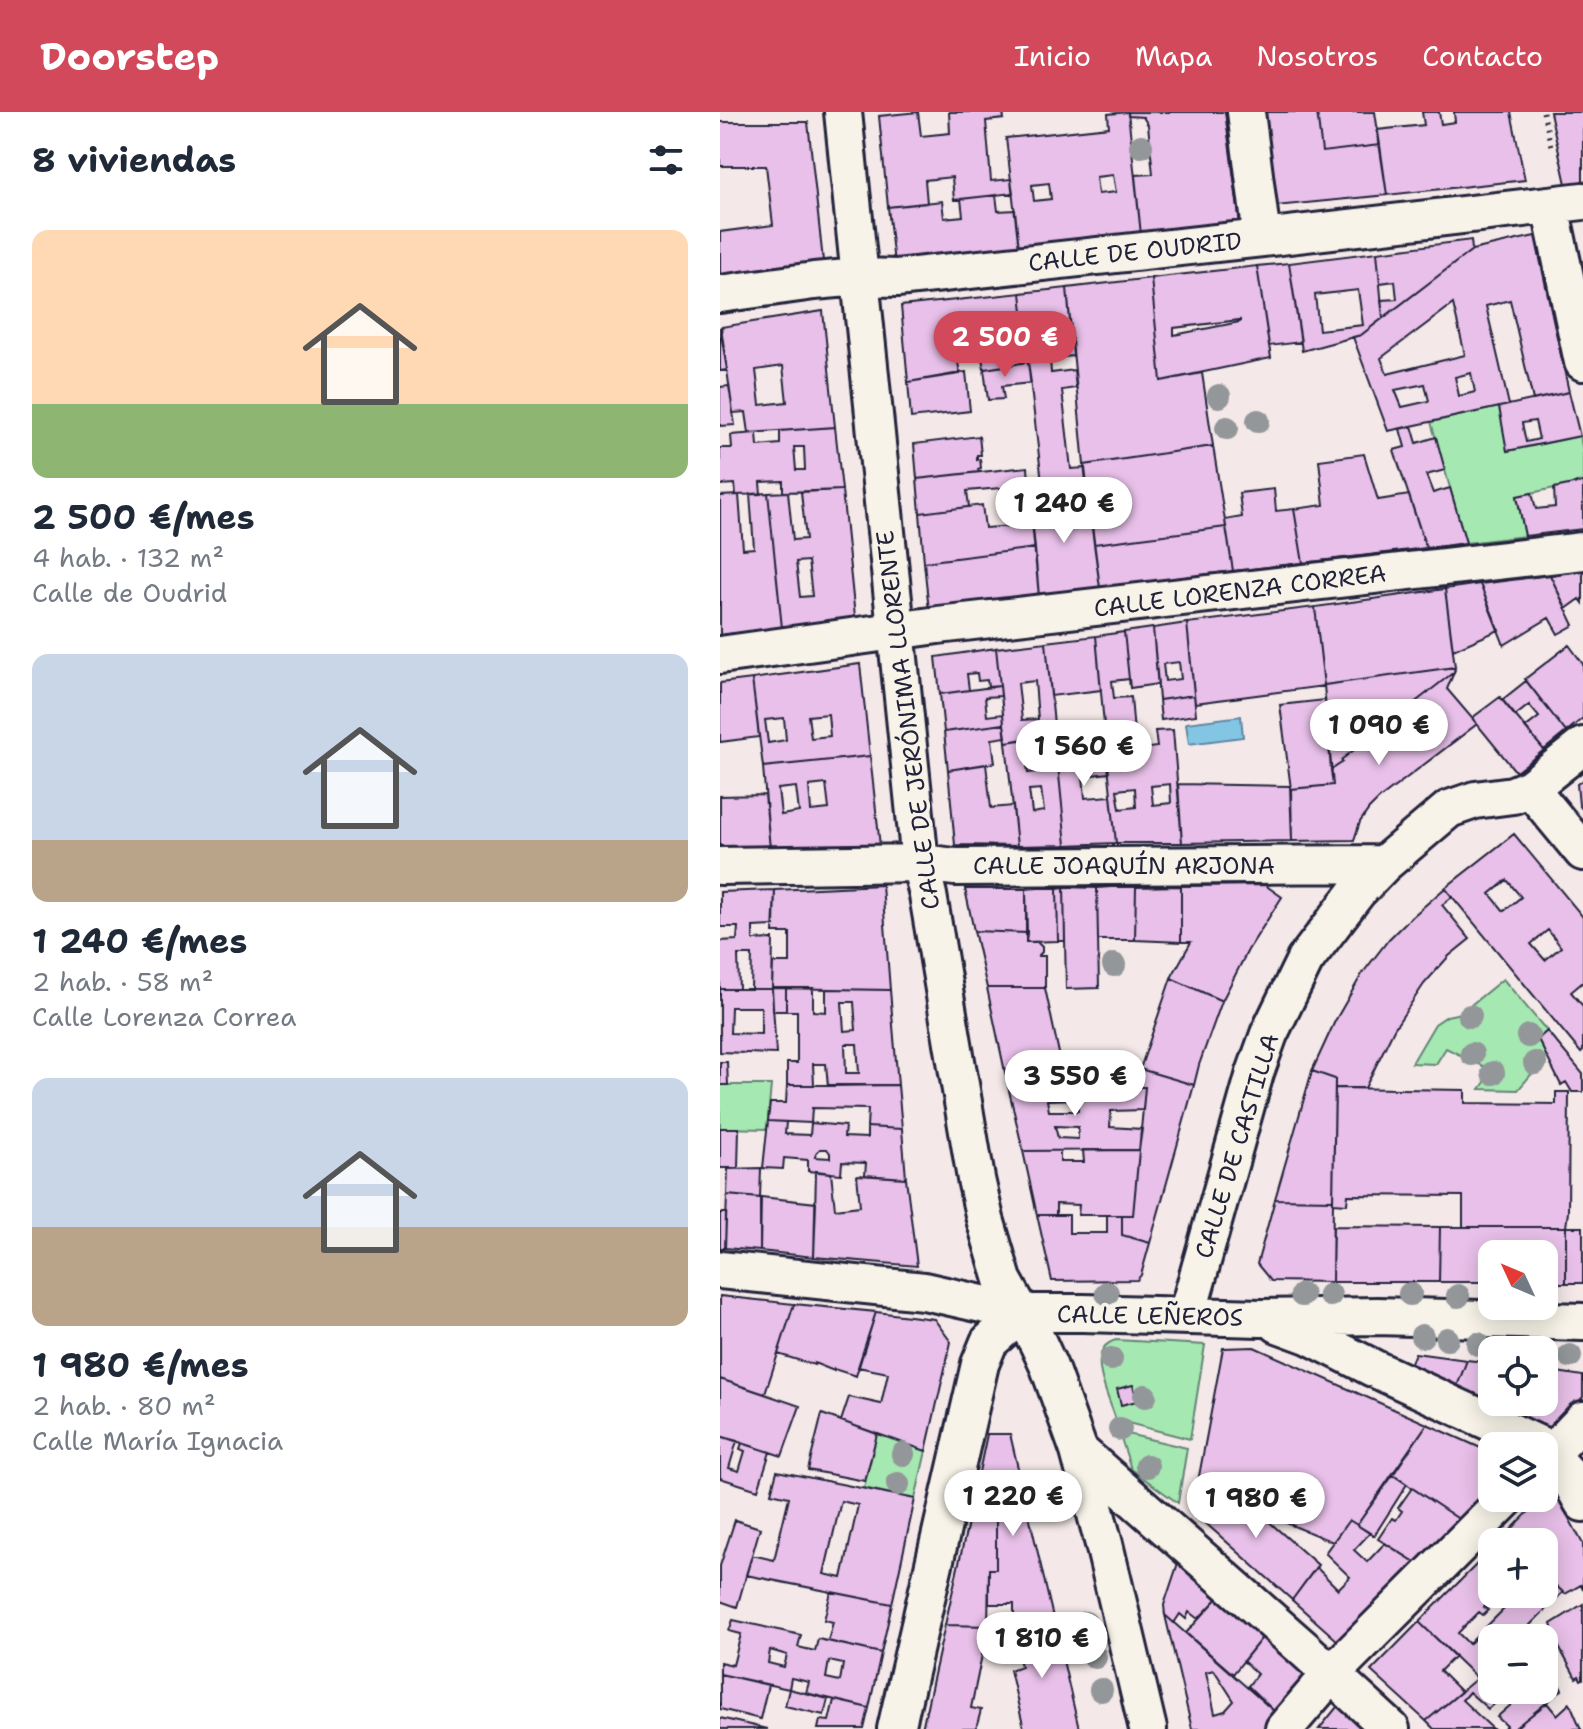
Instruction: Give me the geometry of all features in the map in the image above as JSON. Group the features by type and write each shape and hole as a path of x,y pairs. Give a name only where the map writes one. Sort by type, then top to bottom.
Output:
{"street":[{"name":"CALLE DE JERÓNIMA LLORENTE","path":"843,112 920,863 976,1179 1003,1280 1049,1367 1079,1451 1148,1729"},
{"path":"1246,112 1262,238"},
{"name":"CALLE DE OUDRID","path":"720,294 814,281 897,278 1566,203"},
{"path":"1566,203 1583,362"},
{"name":"CALLE LORENZA CORREA","path":"720,655 896,630 1583,551"},
{"name":"CALLE DE CASTILLA","path":"1187,1315 1240,1123 1269,1034 1305,960 1357,892 1384,864 1449,809 1475,800 1513,795 1530,788 1583,746"},
{"path":"1530,788 1583,852"},
{"name":"CALLE JOAQUÍN ARJONA","path":"720,866 1384,864"},
{"path":"1290,865 1310,878 1323,892 1331,911 1328,928"},
{"name":"CALLE LEÑEROS","path":"720,1270 924,1291 1022,1313 1261,1318 1377,1316 1583,1322"},
{"path":"896,1729 980,1364 989,1342 1022,1313"},
{"path":"1373,1368 1356,1347 1357,1334 1377,1316"},
{"path":"1261,1318 1308,1335 1504,1432"},
{"path":"1558,1441 1583,1420"},
{"path":"1079,1451 1391,1729"},
{"path":"1558,1464 1583,1503"},
{"path":"1284,1729 1331,1674 1493,1512"}],"path":[{"path":"1543,112 1551,146"}],"green space":[{"path":"1499,407 1508,451 1580,436 1583,482 1517,496 1525,536 1466,543 1431,422"},
{"path":"1503,979 1547,1031 1538,1040 1547,1056 1518,1090 1480,1089 1493,1071 1446,1048 1436,1064 1412,1063 1435,1024 1447,1016 1461,1013"},
{"path":"720,1085 771,1085 767,1129 720,1128"},
{"path":"1116,1340 1205,1345 1190,1439 1116,1420 1104,1387 1100,1363 1106,1345"},
{"path":"1119,1432 1187,1448 1178,1503 1131,1469"},
{"path":"877,1434 926,1451 915,1499 864,1488"}],"water":[{"path":"1241,716 1243,737 1189,744 1186,723"}],"building":[{"path":"918,112 921,136 950,133 949,112 1003,112 1004,119 986,121 991,181 1011,179 1013,193 954,200 952,177 925,180 927,203 888,207 879,116"},
{"path":"1128,112 1141,235 1019,249 1006,138 1109,127 1108,114","holes":["1113,175 1116,192 1098,194 1096,177","1049,183 1051,199 1034,201 1032,185"]},
{"path":"1128,112 1225,112 1240,224 1141,235 1135,175 1153,174 1148,125 1143,117 1128,116"},
{"path":"1264,112 1317,112 1322,152 1380,145 1387,195 1276,206"},
{"path":"1317,112 1375,112 1380,145 1322,152"},
{"path":"1422,112 1439,112 1441,124 1455,122 1454,112 1511,112 1525,180 1387,195 1377,130 1424,125"},
{"path":"1550,112 1583,112 1583,183 1566,184"},
{"path":"720,122 808,122 823,261 720,275 720,232 773,225 766,166 720,166"},
{"path":"996,195 998,211 1015,210 1019,249 894,264 888,207 942,201 944,218 963,216 961,199"},
{"path":"1535,236 1569,392 1533,400 1510,300 1486,306 1509,405 1388,431 1353,337 1361,335 1472,250","holes":["1453,304 1465,355 1387,374 1381,358","1471,373 1475,392 1459,396 1455,377","1425,384 1429,401 1402,407 1395,390"]},
{"path":"1471,240 1472,250 1383,318 1381,300 1397,299 1395,281 1380,283 1377,252"},
{"path":"1377,252 1383,318 1361,335 1302,351 1289,263","holes":["1358,290 1363,325 1319,330 1315,295"]},
{"path":"1289,263 1301,342 1269,346 1257,266"},
{"path":"1257,266 1271,358 1161,381 1151,278","holes":["1240,322 1174,335 1174,328"]},
{"path":"1151,278 1161,381 1202,373 1213,446 1084,465 1067,288"},
{"path":"1067,288 1073,356 1056,358 1055,345 1027,348 1021,293"},
{"path":"1021,293 1027,348 1003,352 1005,366 984,369 980,346 956,350 960,374 908,382 901,306"},
{"path":"823,311 835,427 749,433 746,412 733,413 721,327","holes":["783,366 787,402 760,405 756,370"]},
{"path":"720,327 727,370 720,371"},
{"path":"1050,359 1051,373 1074,370 1076,388 1062,390 1071,469 1085,468 1088,494 1044,499 1028,362"},
{"path":"1028,362 1031,383 1002,386 1004,399 988,400 984,369"},
{"path":"966,372 970,411 911,418 908,382"},
{"path":"729,386 735,425 720,426 720,387"},
{"path":"1569,392 1580,436 1507,451 1499,407","holes":["1535,421 1539,439 1526,442 1522,423"]},
{"path":"1412,426 1417,443 1436,437 1445,470 1426,475 1433,493 1450,488 1466,543 1426,548 1394,450 1405,447 1400,429"},
{"path":"835,427 842,490 783,492 783,481 760,482 761,494 736,495 735,484 720,485 720,448 732,448 731,435 757,433 758,446 780,444 780,431","holes":["794,447 804,447 805,470 796,470"]},
{"path":"979,436 979,472 917,479 914,444"},
{"path":"1213,446 1226,527 1094,544 1084,465"},
{"path":"1364,454 1378,500 1409,495 1426,548 1303,563 1294,509 1324,505 1319,460"},
{"path":"1028,467 1030,499 1013,501 1012,487 967,491 969,507 920,513 917,479"},
{"path":"1583,482 1583,529 1525,536 1517,496 1532,493 1536,509 1555,507 1554,488"},
{"path":"1274,489 1276,511 1294,509 1303,563 1233,571 1225,520 1242,517 1239,493"},
{"path":"842,490 855,617 782,628 768,493 788,492 793,540 806,539 801,492","holes":["808,561 812,596 800,597 796,562"]},
{"path":"768,493 782,628 720,635 720,496 739,495 743,549 754,548 750,494"},
{"path":"1088,494 1100,588 1039,597 1030,500"},
{"path":"1030,499 1035,548 924,562 920,513 982,505 985,528 1013,526 1011,501"},
{"path":"1226,527 1233,571 1100,588 1094,544"},
{"path":"1035,548 1039,597 929,611 924,562"},
{"path":"1583,570 1583,603 1580,599 1566,609 1550,575"},
{"path":"1550,575 1574,625 1558,634 1549,618 1504,645 1480,584"},
{"path":"1480,584 1499,630 1453,650 1445,589"},
{"path":"1445,589 1455,667 1324,685 1315,607"},
{"path":"1315,607 1324,686 1195,703 1187,623"},
{"path":"1187,623 1194,695 1159,700 1153,628","holes":["1179,662 1181,679 1165,681 1163,664"]},
{"path":"1153,628 1158,684 1130,688 1124,632"},
{"path":"1124,632 1129,679 1112,681 1114,698 1131,697 1134,733 1105,736 1096,636"},
{"path":"1096,636 1101,690 1051,696 1046,642"},
{"path":"1046,642 1055,735 1006,742 996,648","holes":["1035,681 1038,719 1022,720 1018,683"]},
{"path":"1569,645 1583,664 1583,718 1566,732 1525,679"},
{"path":"996,648 1000,686 988,687 987,680 978,681 977,673 967,674 969,690 940,694 936,657"},
{"path":"860,664 870,756 763,767 752,679","holes":["828,714 830,736 811,738 808,716","784,718 786,740 768,743 765,720"]},
{"path":"1455,667 1454,672 1331,770 1324,685"},
{"path":"1454,672 1447,689 1477,724 1379,799 1360,822 1354,840 1292,841 1291,789 1333,785 1331,770 1343,762 1341,760"},
{"path":"752,679 759,737 720,742 720,683"},
{"path":"1526,681 1566,732 1544,750 1525,728 1539,717 1529,705 1515,716 1502,700"},
{"path":"1000,686 1001,696 985,697 987,716 1003,714 1004,724 944,732 940,694"},
{"path":"1194,695 1196,715 1161,720 1159,700"},
{"path":"1500,697 1544,750 1516,772 1472,718"},
{"path":"1325,700 1333,785 1291,789 1280,705"},
{"path":"1004,724 1006,737 992,739 995,763 948,770 944,732"},
{"path":"1104,728 1109,773 1083,776 1085,798 1111,796 1116,843 1066,845 1055,735"},
{"path":"1173,730 1182,843 1116,843 1105,736 1124,734 1125,751 1157,747 1155,731","holes":["1170,784 1171,803 1153,805 1151,786","1135,788 1136,807 1120,809 1117,790"]},
{"path":"1055,735 1066,845 1017,846 1006,742 1024,739 1028,773 1042,771 1037,737","holes":["1041,789 1044,811 1032,813 1029,790"]},
{"path":"870,756 880,846 770,849 763,767","holes":["826,784 829,809 811,811 809,786","796,787 799,812 781,815 778,789"]},
{"path":"986,764 991,808 1013,806 1017,846 955,845 948,770"},
{"path":"1583,780 1583,810 1579,805 1577,784"},
{"path":"1178,784 1290,786 1292,841 1182,843"},
{"path":"765,795 770,849 720,850 720,796"},
{"path":"1514,834 1583,917 1583,982 1571,992 1583,1006 1581,1053 1445,888","holes":["1507,880 1521,897 1504,911 1490,894","1548,930 1561,947 1545,960 1531,944"]},
{"path":"882,885 890,990 772,988 773,963 790,963 790,933 773,933 775,890"},
{"path":"1265,885 1282,897 1248,950 1222,1001 1171,978 1191,942 1181,942 1181,886"},
{"path":"1181,886 1181,942 1135,940 1136,887"},
{"path":"1064,887 1097,888 1099,988 1066,989"},
{"path":"1064,887 1065,941 1058,941 1057,888"},
{"path":"1136,887 1135,940 1098,940 1097,888"},
{"path":"1057,888 1058,941 1026,942 1026,889"},
{"path":"1445,888 1452,897 1442,905 1470,939 1449,956 1424,984 1394,1029 1365,1088 1335,1088 1335,1079 1312,1071 1335,1021 1362,974 1389,939"},
{"path":"965,889 1026,889 1027,933 974,931"},
{"path":"775,890 774,926 753,927 753,940 773,939 772,989 751,989 752,955 738,955 739,989 720,989 720,941 737,940 738,927 720,927 720,892"},
{"path":"974,931 1027,933 1026,942 1037,942 1042,947 1038,956 1045,956 1045,988 987,988"},
{"path":"1171,978 1222,1001 1194,1085 1140,1069"},
{"path":"772,988 786,988 786,1011 773,1011"},
{"path":"786,988 813,988 813,1011 826,1012 826,989 890,990 898,1085 828,1086 826,1064 813,1064 814,1085 787,1085 787,1063 797,1063 797,1011 786,1011","holes":["842,1002 854,1002 856,1030 844,1031","845,1044 857,1044 859,1073 846,1073"]},
{"path":"987,988 1045,988 1066,1086 1008,1086"},
{"path":"720,989 772,989 776,1054 720,1052","holes":["731,1007 761,1007 761,1034 730,1033"]},
{"path":"1547,1031 1583,1074 1583,1092 1572,1092 1566,1082 1561,1085 1538,1039"},
{"path":"720,1062 727,1062 728,1085 720,1085"},
{"path":"1140,1069 1194,1085 1150,1243 1122,1235 1122,1215 1133,1215 1145,1087 1135,1087"},
{"path":"1312,1071 1335,1079 1333,1200 1275,1199"},
{"path":"787,1085 898,1085 902,1129 867,1127 868,1109 812,1108 811,1123 768,1121 770,1103 786,1103"},
{"path":"1008,1086 1145,1087 1143,1110 1111,1111 1110,1127 1142,1129 1139,1150 1023,1151","holes":["1078,1099 1078,1111 1049,1111 1047,1100","1055,1126 1078,1127 1078,1139 1058,1138"]},
{"path":"1335,1088 1465,1090 1465,1103 1556,1104 1556,1092 1569,1092 1566,1227 1463,1227 1463,1196 1348,1195 1347,1204 1333,1203"},
{"path":"768,1121 786,1122 785,1134 810,1135 811,1123 845,1126 844,1137 867,1138 867,1127 902,1129 906,1178 865,1175 866,1163 842,1162 841,1174 808,1171 808,1160 784,1158 783,1169 763,1168","holes":["820,1149 827,1149 830,1158 815,1157"]},
{"path":"720,1128 739,1128 738,1168 720,1168"},
{"path":"1083,1150 1139,1150 1133,1215 1078,1215 1079,1205 1056,1204 1056,1215 1037,1215 1023,1151 1060,1151 1060,1162 1084,1162"},
{"path":"761,1168 760,1198 727,1195 728,1169"},
{"path":"816,1171 831,1173 835,1209 860,1206 857,1175 906,1178 917,1266 814,1257"},
{"path":"727,1195 760,1198 760,1251 725,1248"},
{"path":"761,1197 816,1203 814,1257 760,1251"},
{"path":"1275,1199 1333,1200 1332,1282 1271,1281 1257,1264"},
{"path":"720,1213 726,1213 725,1248 720,1248"},
{"path":"1037,1215 1069,1215 1069,1233 1107,1233 1107,1215 1122,1215 1122,1235 1150,1243 1141,1275 1137,1280 1052,1281"},
{"path":"1333,1226 1440,1227 1439,1282 1332,1282"},
{"path":"1440,1227 1566,1227 1566,1283 1558,1283 1558,1240 1478,1240 1478,1282 1439,1282"},
{"path":"1566,1227 1583,1227 1583,1283 1566,1283"},
{"path":"720,1296 794,1304 765,1394 720,1379"},
{"path":"794,1304 876,1312 856,1376 778,1354"},
{"path":"876,1312 934,1319 951,1342 926,1451 841,1421 849,1397 881,1404 888,1373 858,1367"},
{"path":"1254,1347 1427,1424 1357,1525 1349,1520 1333,1542 1257,1511 1240,1496 1196,1492 1223,1348"},
{"path":"1415,1353 1467,1360 1456,1389 1409,1367"},
{"path":"1467,1360 1478,1361 1478,1399 1456,1389"},
{"path":"1558,1372 1583,1376 1583,1397 1550,1432 1515,1416 1558,1416"},
{"path":"720,1379 800,1406 782,1456 720,1436"},
{"path":"1133,1385 1137,1401 1121,1405 1117,1389"},
{"path":"822,1414 877,1434 865,1481 808,1470"},
{"path":"1427,1424 1478,1447 1478,1503 1460,1520 1393,1475"},
{"path":"987,1434 1010,1434 1055,1626 1014,1626 1014,1604 989,1604 989,1569 996,1569 996,1496 974,1496"},
{"path":"720,1436 737,1441 729,1468 739,1471 745,1451 740,1449 742,1443 770,1452 758,1490 720,1478"},
{"path":"777,1471 915,1499 892,1604 746,1575 752,1555 774,1560 789,1497 771,1493","holes":["841,1501 858,1505 842,1578 824,1574"]},
{"path":"1393,1475 1407,1484 1374,1536 1357,1525"},
{"path":"1412,1488 1460,1520 1418,1564 1378,1539 1392,1518 1396,1520 1402,1511 1398,1508"},
{"path":"1196,1492 1240,1496 1318,1565 1292,1600 1192,1511"},
{"path":"974,1496 996,1496 996,1569 989,1569 988,1626 945,1625"},
{"path":"1558,1498 1583,1544 1583,1589 1581,1585 1565,1594 1558,1588 1558,1528 1513,1528 1528,1512 1558,1512"},
{"path":"735,1520 760,1528 737,1607 720,1601 720,1566"},
{"path":"1349,1520 1370,1533 1354,1550 1367,1562 1385,1543 1418,1564 1339,1642 1292,1600 1316,1567 1338,1589 1350,1577 1325,1553"},
{"path":"1179,1560 1220,1596 1198,1619 1189,1612 1186,1619 1180,1614 1174,1623 1165,1615 1164,1605"},
{"path":"1478,1563 1478,1608 1488,1610 1483,1615 1479,1612 1458,1633 1469,1644 1478,1635 1477,1678 1419,1622"},
{"path":"831,1592 892,1604 881,1653 828,1641 833,1622 824,1620"},
{"path":"1220,1596 1264,1635 1233,1674 1186,1633"},
{"path":"1583,1604 1583,1679 1579,1676 1576,1678 1558,1645 1558,1624 1551,1624"},
{"path":"1505,1608 1547,1608 1531,1624 1489,1624"},
{"path":"1165,1615 1276,1713 1263,1729 1192,1729","holes":["1214,1670 1234,1701 1225,1711 1215,1714 1206,1672"]},
{"path":"733,1620 801,1635 798,1647 815,1651 818,1639 881,1653 869,1708 806,1693 809,1682 791,1678 789,1689 720,1674 720,1662 733,1665 741,1634 729,1631","holes":["770,1650 787,1655 784,1667 768,1663","829,1661 843,1664 840,1681 826,1678"]},
{"path":"1419,1622 1455,1656 1440,1671 1461,1692 1426,1721 1371,1671"},
{"path":"945,1625 988,1626 971,1708 981,1710 976,1729 922,1729"},
{"path":"1010,1626 1055,1626 1079,1729 1024,1729 1010,1670 1021,1666"},
{"path":"1264,1635 1308,1674 1276,1713 1248,1686 1257,1674 1243,1661"},
{"path":"720,1674 768,1685 760,1719 720,1709"},
{"path":"1477,1678 1478,1700 1469,1692 1462,1700 1493,1729 1434,1729 1426,1721"},
{"path":"789,1689 828,1699 824,1715 785,1706"},
{"path":"834,1700 869,1708 864,1729 818,1729 820,1720 829,1721"},
{"path":"1341,1702 1370,1729 1319,1729"},
{"path":"1570,1703 1581,1729 1518,1729 1516,1727 1546,1704 1557,1715"},
{"path":"1512,1704 1545,1704 1514,1729 1504,1729 1507,1726 1497,1717"},
{"path":"720,1718 767,1729 720,1729"}]}
